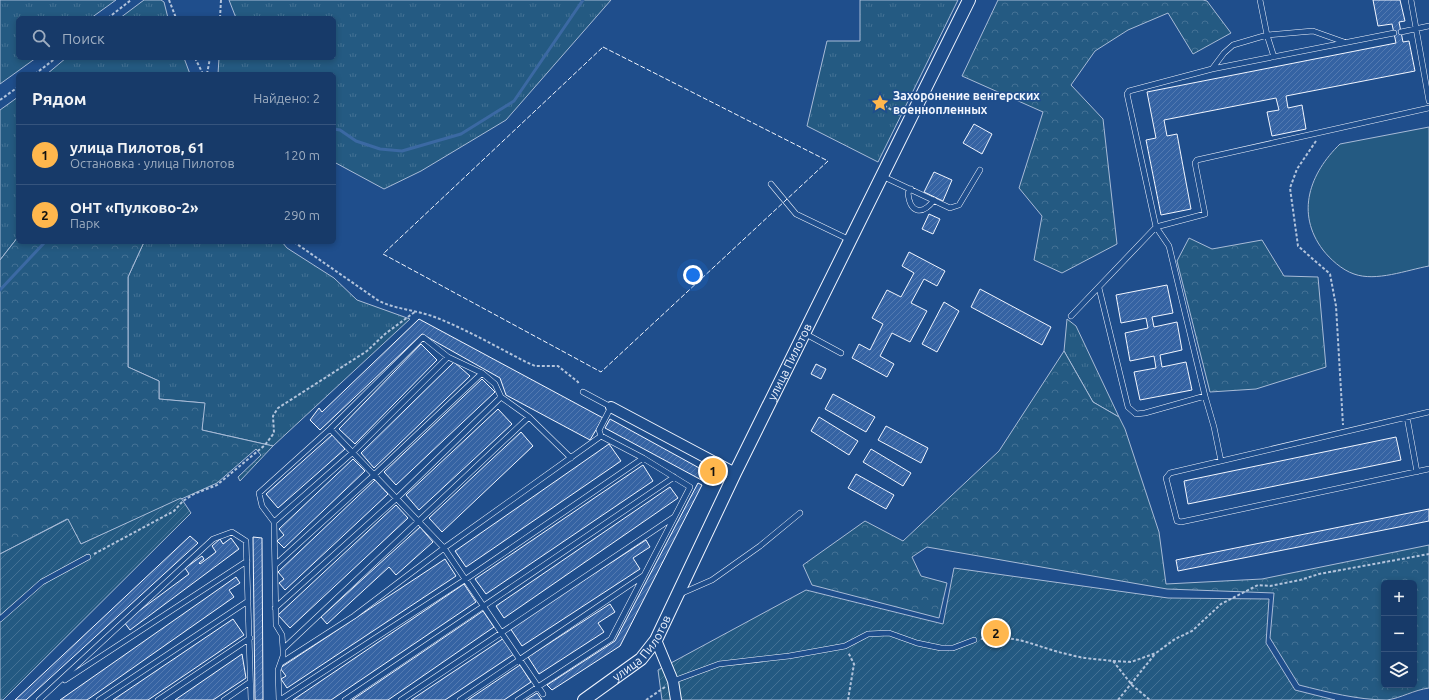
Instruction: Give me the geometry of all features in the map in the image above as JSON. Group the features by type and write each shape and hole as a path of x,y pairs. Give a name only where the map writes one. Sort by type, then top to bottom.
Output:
{"street":[{"name":"улица Пилотов","path":"584,700 641,659 656,640 804,333 969,0"},
{"path":"610,407 736,473"},
{"path":"656,640 673,680 676,700"}],"lane":[{"path":"1260,0 1266,35 1274,57"},
{"path":"1412,0 1429,101"},
{"path":"1401,32 1429,26"},
{"path":"1212,69 1224,53 1233,45 1266,35 1313,31 1345,43"},
{"path":"1221,461 1169,246 1156,227 1126,95 1130,91 1212,69 1394,33"},
{"path":"1071,316 1156,227 1205,214 1195,163 1197,160 1429,108"},
{"path":"882,176 950,208 958,205 980,170"},
{"path":"771,184 796,214 850,240"},
{"path":"911,189 908,193 910,204 914,209 928,208 934,200"},
{"path":"1099,288 1128,407 1136,414 1145,413 1205,396"},
{"path":"804,333 841,353"},
{"path":"571,458 529,416 501,398 496,384 482,373 448,357 423,337 330,429 259,493 262,506 274,522 276,625 282,635 283,649 278,670 280,700 466,579 643,458"},
{"path":"274,522 352,452 448,357"},
{"path":"275,565 374,475 482,373"},
{"path":"518,700 611,639 690,487 643,458 601,436 599,430 610,407 582,392"},
{"path":"275,608 397,498 501,398"},
{"path":"1429,412 1170,473 1167,476 1178,521 1182,522 1429,469"},
{"path":"283,649 419,522 529,416"},
{"path":"1407,417 1417,472"},
{"path":"330,429 444,548 543,694"},
{"path":"280,663 354,616 444,548 601,436"},
{"path":"345,700 674,477"},
{"path":"677,595 712,580 760,546 800,514"},
{"path":"401,700 675,516"},
{"path":"40,700 213,539 232,532 246,541 251,700"},
{"path":"0,619 42,582 88,557"},
{"path":"53,688 247,561"},
{"path":"460,700 644,574"},
{"path":"99,700 248,601"},
{"path":"673,680 718,664 788,656 845,646 868,634 879,632 889,633 917,643 941,648 953,648 974,640"},
{"path":"158,700 250,638"},
{"path":"224,700 250,682"}],"path":[{"path":"111,16 131,0"},
{"path":"169,0 175,16"},
{"path":"220,16 221,0"},
{"path":"38,72 53,60"},
{"path":"196,60 202,72"},
{"path":"207,72 210,60"},
{"path":"0,100 16,88"},
{"path":"880,103 909,121"},
{"path":"1323,131 1297,169 1290,188 1298,246 1330,274 1336,306 1344,432"},
{"path":"297,244 371,297 390,306 416,311 447,322 535,366 558,366 578,382 582,392"},
{"path":"88,557 174,511 183,501 194,494 217,485 265,445 274,433 273,416 278,408 367,351 385,334 416,311"},
{"path":"1118,700 1132,685 1156,654 1175,639 1192,631 1221,604 1258,585 1270,586 1300,580 1319,574 1429,554"},
{"path":"974,640 1005,637 1025,641 1071,656 1113,661 1130,662 1156,654"},
{"path":"845,646 854,664 848,700"},
{"path":"1113,661 1132,685 1150,700"},
{"path":"646,700 673,680"}],"green space":[{"path":"0,0 116,0 94,16 16,16 16,60 33,60 0,84"},
{"path":"144,0 161,0 164,2 168,16 123,16"},
{"path":"229,0 611,0 506,120 421,171 384,189 336,163 336,72 218,72 219,60 336,60 336,16 235,16"},
{"path":"860,0 958,0 878,162 807,126 827,41 860,41"},
{"path":"998,0 1203,0 1207,1 1231,33 1193,54 1168,13 1128,30 1095,51 1071,85 1103,119 1117,244 1062,273 1034,260 1042,216 1019,188 1043,112 962,76"},
{"path":"64,60 185,60 189,72 49,72"},
{"path":"16,98 16,240 0,260 0,110"},
{"path":"1429,127 1429,266 1372,277 1354,274 1345,270 1323,250 1314,236 1310,222 1308,208 1310,194 1314,181 1321,168 1340,144"},
{"path":"1189,238 1212,249 1262,240 1284,276 1318,277 1326,367 1256,389 1210,392 1177,261"},
{"path":"16,240 16,244 143,244 128,277 128,367 159,381 159,399 205,403 202,430 273,446 240,481 238,477 261,455 256,449 217,483 81,544 67,519 0,554 0,260"},
{"path":"143,244 284,244 287,248 334,278 357,300 410,319 273,446 202,430 204,403 159,399 159,381 128,367 128,277"},
{"path":"1067,319 1076,326 1119,417 1093,402 1064,351"},
{"path":"1064,351 1093,402 1119,417 1125,429 1159,532 1166,584 1262,579 1429,545 1429,688 1418,690 1397,698 1376,700 1332,693 1299,685 1270,638 1274,593 1167,589 927,547 912,557 921,576 947,583 939,618 812,585 803,565 865,521 903,541 999,451"},
{"path":"181,498 191,513 3,700 0,700 0,554 68,519 81,544"},
{"path":"954,568 1168,598 1269,599 1266,643 1295,690 1335,700 662,700 658,670 806,590 943,624"}],"building":[{"path":"1373,0 1400,0 1405,21 1399,22 1403,42 1409,41 1415,71 1286,96 1288,108 1302,105 1306,129 1272,136 1267,112 1279,110 1276,98 1164,120 1167,136 1177,134 1191,209 1161,215 1146,140 1156,138 1147,92 1396,43 1392,24 1378,26"},
{"path":"974,124 992,134 982,154 963,143"},
{"path":"934,172 952,180 943,201 924,192"},
{"path":"929,214 940,219 933,234 922,229"},
{"path":"909,252 945,271 937,286 924,279 911,303 927,311 910,342 892,333 880,356 894,364 887,377 852,358 859,344 870,350 883,324 872,318 887,290 901,297 914,273 902,266"},
{"path":"1167,285 1173,313 1152,317 1154,327 1177,322 1182,350 1160,355 1162,367 1186,362 1192,390 1140,400 1134,372 1156,368 1154,356 1130,361 1125,333 1148,328 1146,318 1121,323 1116,295"},
{"path":"980,289 1051,327 1042,345 971,307"},
{"path":"944,302 959,311 937,352 922,344"},
{"path":"419,319 603,418 590,440 506,395 500,378 422,334 320,430 310,420 319,408 322,412"},
{"path":"421,344 437,360 355,444 339,429"},
{"path":"454,362 470,376 374,468 361,453"},
{"path":"816,364 826,369 821,379 811,374"},
{"path":"482,379 495,392 396,485 384,472"},
{"path":"833,394 875,417 866,432 825,409"},
{"path":"498,409 512,424 419,510 406,495"},
{"path":"819,417 858,441 849,455 811,431"},
{"path":"610,419 712,475 707,483 605,428"},
{"path":"886,426 928,448 921,463 878,440"},
{"path":"521,432 533,446 442,532 429,518"},
{"path":"332,435 345,449 278,508 266,494"},
{"path":"1396,437 1401,460 1188,504 1184,481"},
{"path":"609,444 621,461 466,567 455,551"},
{"path":"871,449 911,473 903,486 863,462"},
{"path":"353,459 365,471 284,548 277,541 284,535 279,529"},
{"path":"643,465 653,481 486,594 475,579"},
{"path":"856,474 894,495 886,509 848,488"},
{"path":"375,480 388,494 285,590 279,583 284,579 278,572"},
{"path":"698,483 702,485 620,646 552,690 547,685 615,641"},
{"path":"670,487 678,498 504,618 496,606"},
{"path":"396,505 408,518 290,628 278,615"},
{"path":"1429,509 1429,521 1178,571 1176,560"},
{"path":"420,527 433,542 396,575 389,567 327,624 321,617"},
{"path":"190,536 198,543 26,700 15,700"},
{"path":"253,537 262,538 263,700 255,700"},
{"path":"231,538 239,549 130,630 124,622 189,574 185,568 202,556 204,559 199,563 200,564 216,552 212,546 220,539 223,544"},
{"path":"646,540 650,547 633,558 640,569 522,646 510,628"},
{"path":"445,559 456,576 287,688 281,679 286,676 280,668"},
{"path":"236,577 240,583 229,590 234,597 87,700 60,700"},
{"path":"464,584 476,602 331,700 293,700"},
{"path":"610,604 615,612 598,623 604,632 539,674 528,657"},
{"path":"483,611 494,627 388,700 352,700"},
{"path":"233,619 244,635 148,700 113,700"},
{"path":"504,638 514,654 445,700 411,700"},
{"path":"242,654 246,678 213,700 175,700"},
{"path":"520,665 531,682 504,700 468,700"},
{"path":"537,693 542,700 526,700"}],"waterway":[{"path":"336,129 340,130 356,141 380,149 402,151 461,134 514,101 583,0"},
{"path":"0,290 43,244"}],"fence":[{"path":"603,47 828,161 601,372 383,254 603,47"}],"place":[{"name":"Захоронение венгерских военнопленных","path":"880,103"},
{"name":"улица Пилотов, 61","path":"713,471"},
{"name":"ОНТ «Пулково-2»","path":"996,633"}]}
